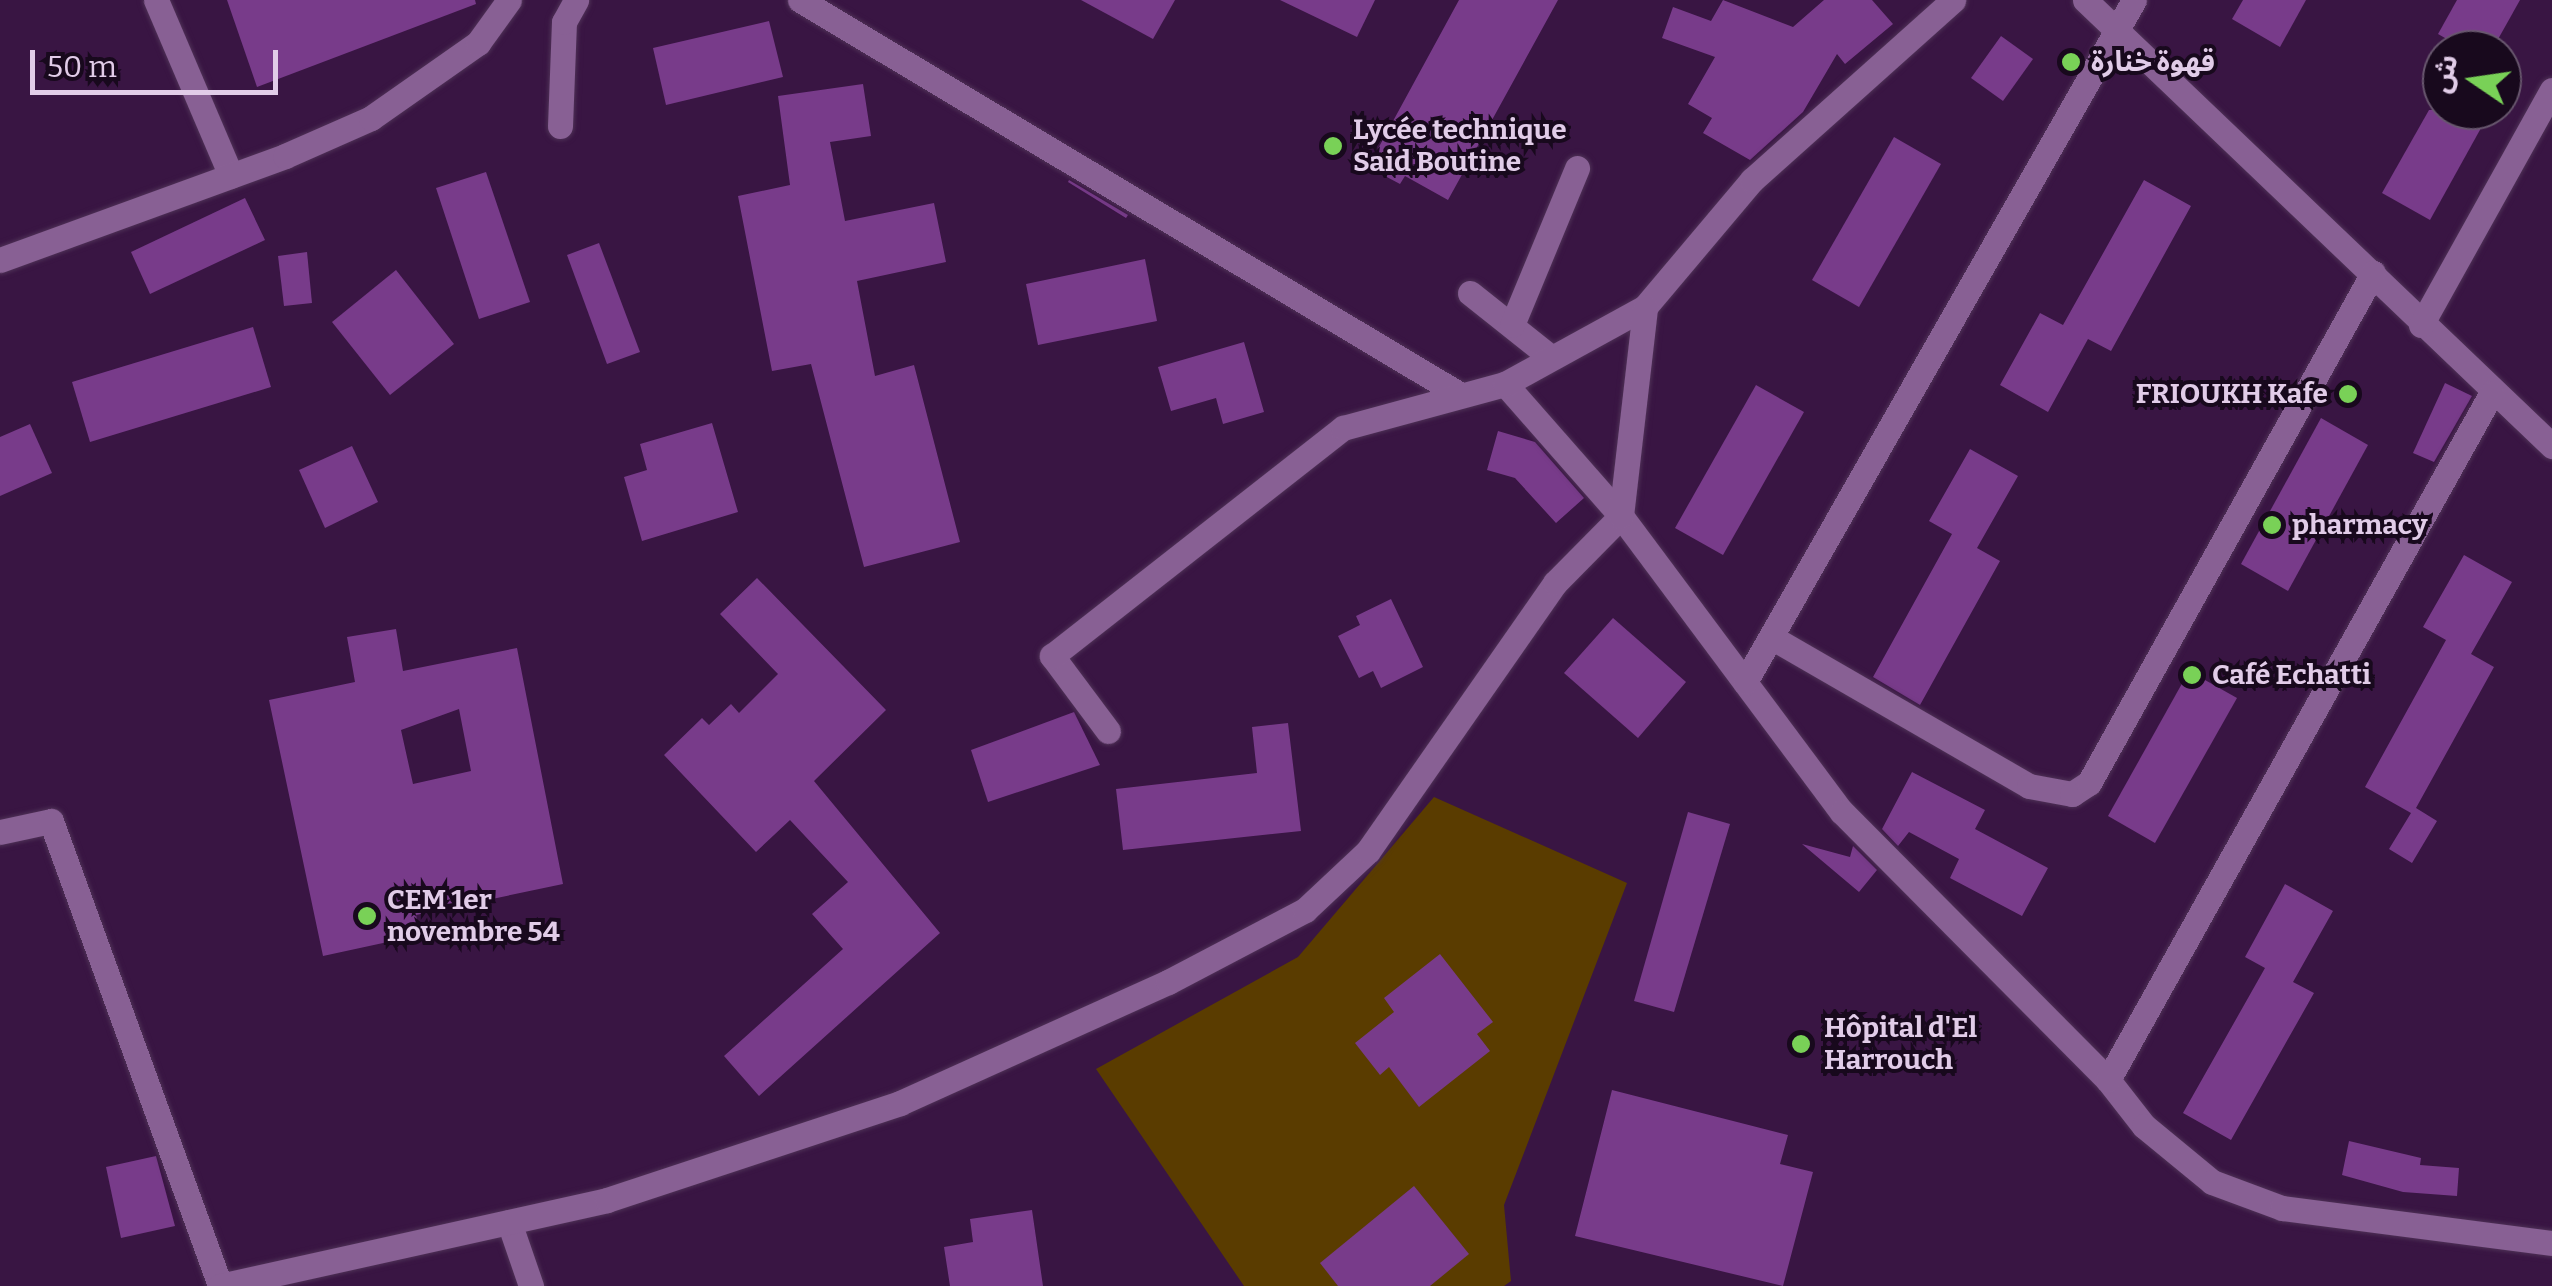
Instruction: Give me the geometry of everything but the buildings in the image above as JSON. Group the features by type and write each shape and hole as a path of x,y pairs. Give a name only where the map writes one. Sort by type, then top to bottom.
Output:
{"street":[{"path":"156,0 231,176"},
{"path":"0,260 231,176 371,118 478,42 509,0"},
{"path":"560,126 564,22 576,0"},
{"path":"800,0 1459,394"},
{"path":"1108,731 1052,656 1343,428 1505,384 1548,355 1644,307 1752,180 1952,0"},
{"path":"2085,0 2118,27 2373,274 2491,394 2552,446"},
{"path":"1745,682 2134,0"},
{"path":"2421,325 2552,90"},
{"path":"1512,325 1578,168"},
{"path":"1771,637 2030,786 2072,794 2089,783 2373,274"},
{"path":"1470,293 1548,355"},
{"path":"0,832 51,821 220,1286 607,1200 900,1103 1078,1023 1305,910 1368,851 1555,582 1621,516 1644,307"},
{"path":"1505,384 1621,516 1842,812 2108,1080 2144,1126 2212,1182 2252,1200 2552,1243"},
{"path":"2108,1080 2491,394"},
{"path":"509,1222 531,1286"}],"shaded area":[{"path":"1434,797 1627,883 1504,1205 1511,1281 1504,1286 1244,1286 1096,1069 1298,957"}],"place":[{"name":"قهوة خنارة","path":"2071,62"},
{"name":"Lycée technique Said Boutine","path":"1333,146"},
{"name":"FRIOUKH Kafe","path":"2348,394"},
{"name":"pharmacy","path":"2272,525"},
{"name":"Café Echatti","path":"2192,675"},
{"name":"CEM 1er novembre 54","path":"367,916"},
{"name":"Hôpital d'El Harrouch","path":"1801,1044"}]}
